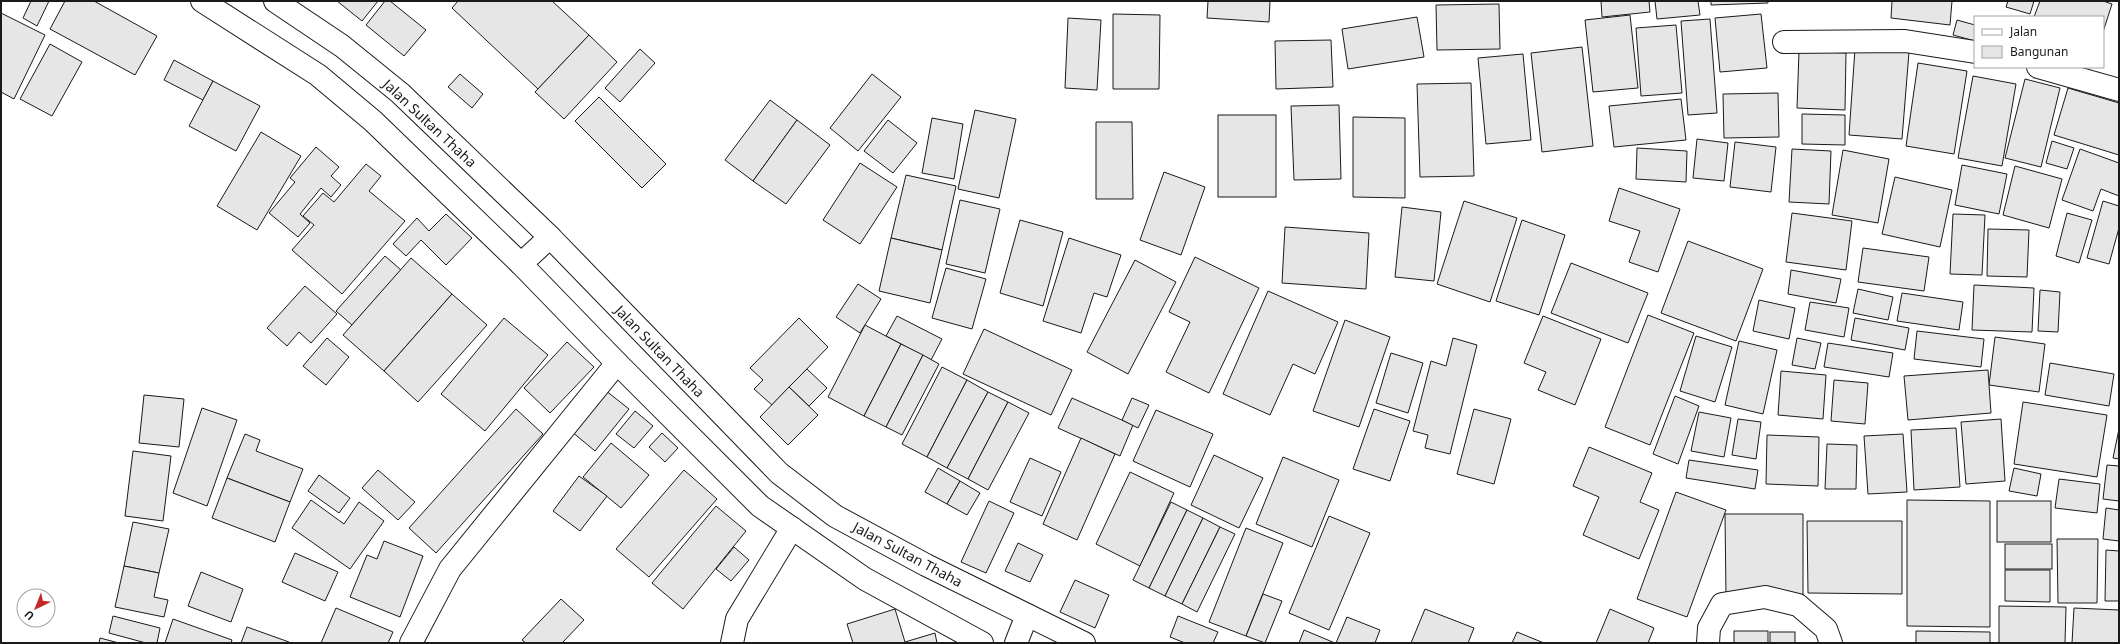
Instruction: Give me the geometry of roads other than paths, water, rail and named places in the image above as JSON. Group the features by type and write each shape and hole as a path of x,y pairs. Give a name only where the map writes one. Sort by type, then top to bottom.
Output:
{"main road":[{"path":"202,1 318,75 373,121 521,264 617,363 760,506 865,579 982,643"},
{"name":"Jalan Sultan Thaha","path":"275,1 342,46 400,93 550,237 779,473 835,516 926,565 1084,643"},
{"path":"1784,42 1905,41 1974,52"},
{"path":"2042,68 2119,90"},
{"path":"521,264 550,237"},
{"path":"411,643 450,569 617,363"},
{"path":"732,643 737,619 792,528"},
{"path":"1708,643 1709,628 1722,604 1765,597 1798,605 1826,629 1832,643"},
{"path":"1016,643 1027,615"}]}
